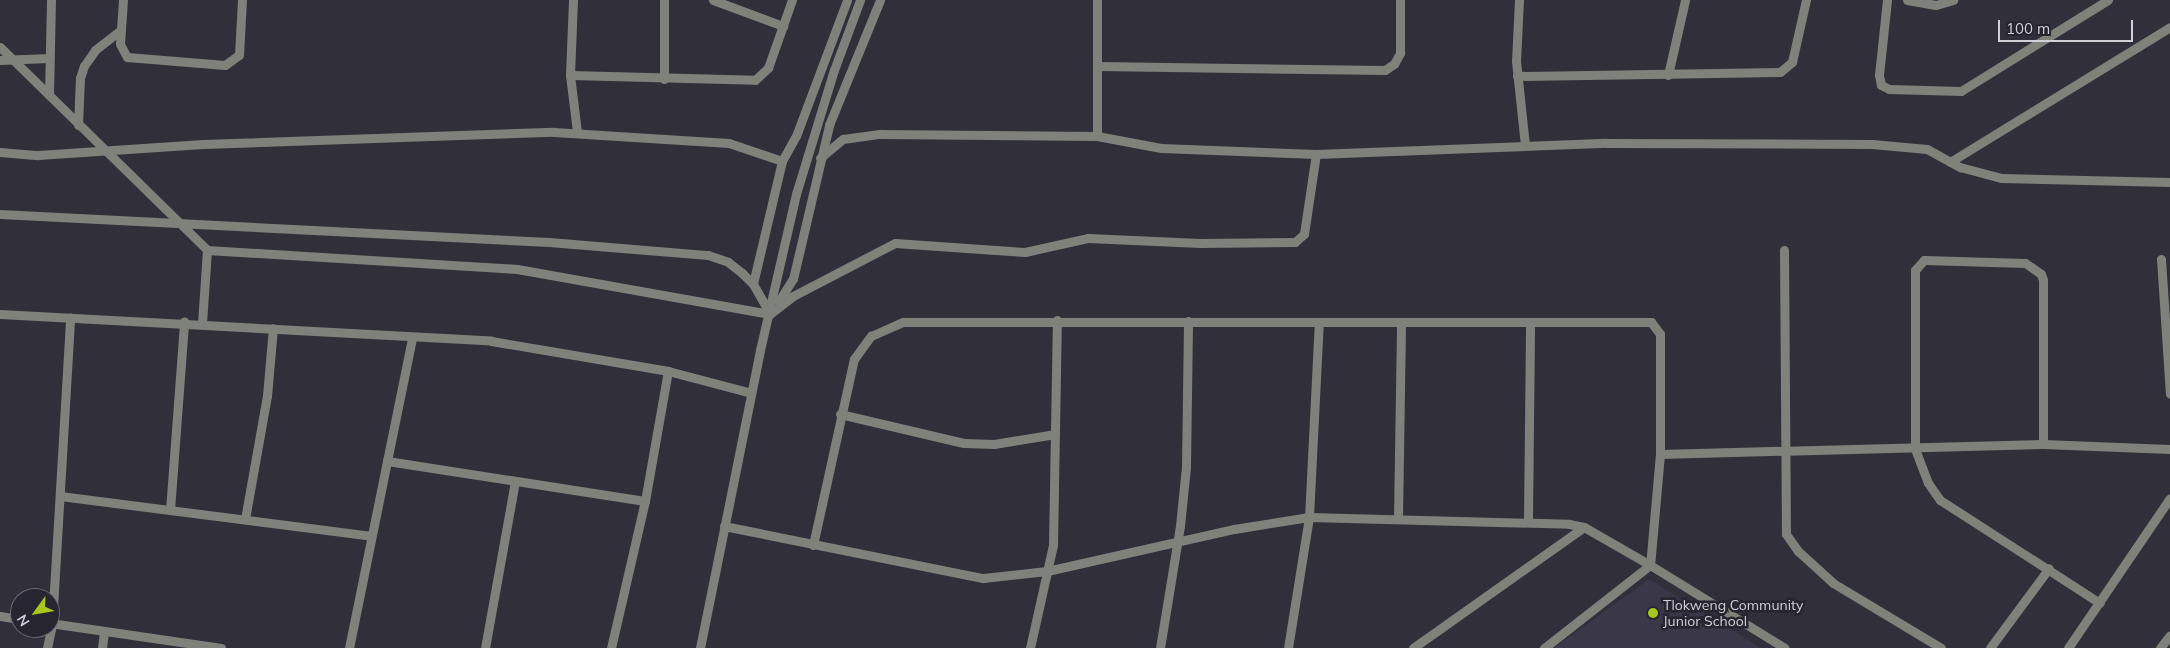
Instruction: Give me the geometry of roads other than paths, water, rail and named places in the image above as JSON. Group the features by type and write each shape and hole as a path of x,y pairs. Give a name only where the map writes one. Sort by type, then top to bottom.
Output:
{"street":[{"path":"48,95 50,0"},
{"path":"123,0 121,49 131,59 225,65 238,55 242,0"},
{"path":"573,0 570,75 577,132"},
{"path":"664,0 664,79"},
{"path":"713,0 784,26"},
{"path":"570,75 755,80 768,68 792,0"},
{"path":"753,284 782,161 799,126 847,0"},
{"path":"700,648 751,393 796,194 834,70 860,0"},
{"path":"771,311 785,296 793,279 829,125 880,0"},
{"path":"1097,0 1097,136"},
{"path":"1097,66 1385,70 1394,64 1400,54 1400,0"},
{"path":"1519,0 1517,76 1525,146"},
{"path":"1668,75 1685,0"},
{"path":"1517,76 1668,75 1784,70 1792,62 1806,0"},
{"path":"1887,0 1879,75 1881,85 1889,89 1961,91 2108,0"},
{"path":"1907,0 1936,5 1953,0"},
{"path":"1950,162 2170,27"},
{"path":"78,125 80,78 84,66 94,50 121,30"},
{"path":"0,47 102,150 206,250 517,269 771,311 794,296 895,243 1025,252 1088,238 1220,244 1295,242 1304,234 1316,154"},
{"path":"0,60 49,58"},
{"path":"0,152 38,155 203,144 577,132 729,142 782,161"},
{"path":"820,158 843,139 870,135 1097,136 1160,148 1316,154 1525,146 1872,144 1927,149 1950,162 1992,176 2022,180 2170,182"},
{"path":"0,214 182,225 549,242 708,254 728,262 753,284 771,311"},
{"path":"202,324 206,250"},
{"path":"1784,250 1786,451 1783,525 1790,542 1833,582 1941,648"},
{"path":"2043,444 2043,280 2041,274 2025,263 1928,258 1915,270 1915,449 1928,483 1940,500 2100,602"},
{"path":"2161,258 2170,394"},
{"path":"0,314 184,322 412,338 491,341 668,371 751,393"},
{"path":"54,588 70,318"},
{"path":"1030,648 1047,571 1054,516 1057,320"},
{"path":"813,545 840,414 854,359 871,336 887,326 903,322 1057,320 1401,323 1646,322 1654,325 1660,334 1660,454 1650,565 1544,648"},
{"path":"1160,648 1177,541 1186,467 1188,321"},
{"path":"170,510 184,322"},
{"path":"1288,648 1309,517 1319,322"},
{"path":"1528,520 1530,322"},
{"path":"1398,518 1401,323"},
{"path":"246,519 267,396 273,328"},
{"path":"349,648 412,338"},
{"path":"611,648 644,501 668,371"},
{"path":"840,414 964,443 994,444 1055,434"},
{"path":"1660,454 1915,449 2043,444 2170,449"},
{"path":"387,461 644,501"},
{"path":"485,648 515,482"},
{"path":"60,496 371,536"},
{"path":"2068,648 2170,498"},
{"path":"724,526 983,578 1047,571 1177,541 1309,517 1528,520 1584,527 1785,648"},
{"path":"1413,648 1584,527"},
{"path":"1990,648 2049,568"},
{"path":"60,625 221,648"},
{"path":"102,648 104,632"},
{"path":"2160,648 2170,635"}],"place":[{"name":"Tlokweng Community Junior School","path":"1653,613"}]}
